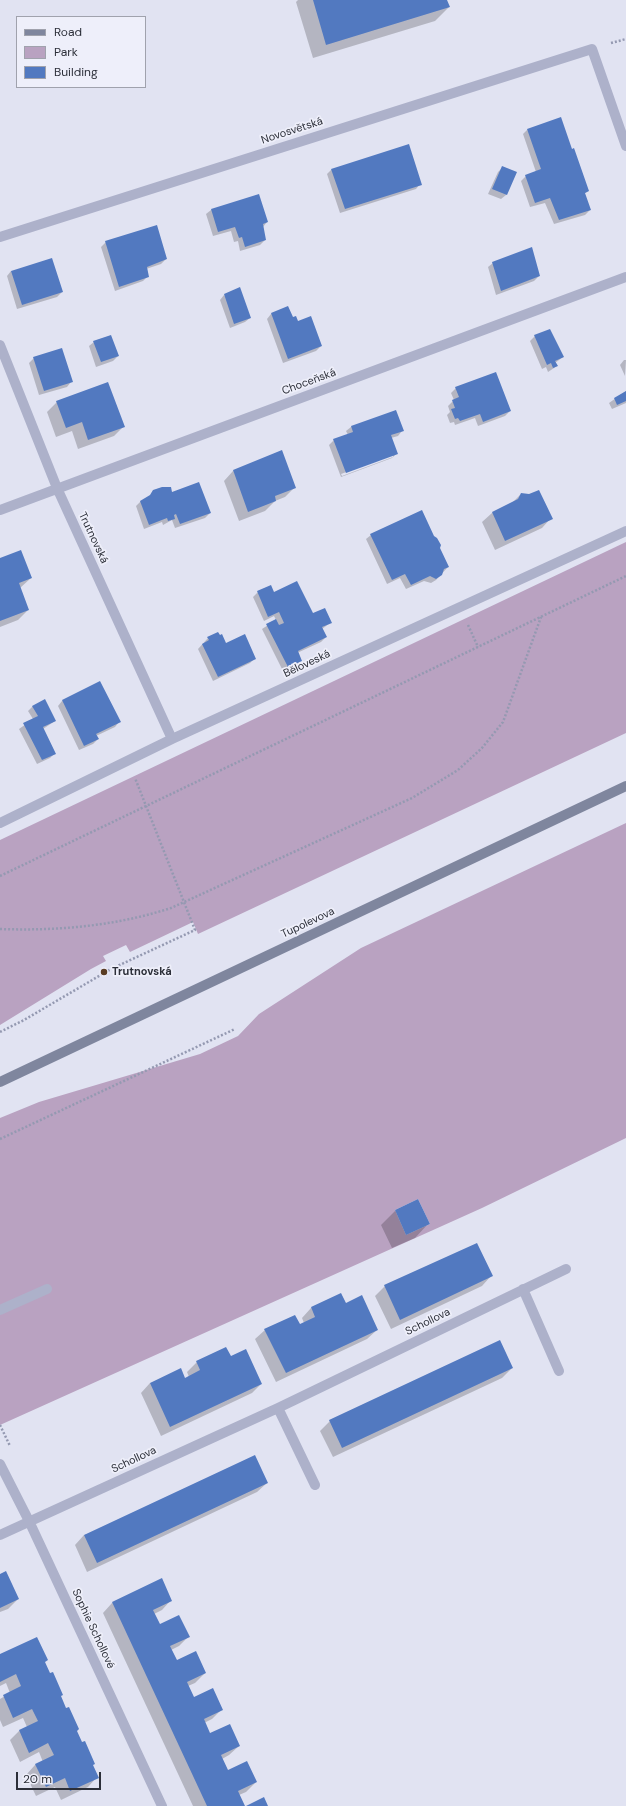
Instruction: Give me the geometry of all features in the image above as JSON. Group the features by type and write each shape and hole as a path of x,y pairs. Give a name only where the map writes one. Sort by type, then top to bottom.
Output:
{"main road":[{"name":"Tupolevova","path":"0,1082 626,786"}],"street":[{"name":"Novosvětská","path":"0,237 592,49 626,146"},
{"name":"Choceňská","path":"0,510 626,277"},
{"name":"Trutnovská","path":"0,345 57,488 172,739"},
{"name":"Běloveská","path":"0,823 172,739 626,531"},
{"name":"Schollova","path":"0,1535 278,1408 566,1269"},
{"path":"0,1310 47,1288"},
{"path":"523,1289 559,1371"},
{"path":"278,1408 315,1485"},
{"name":"Sophie Schollové","path":"0,1464 29,1521 162,1806"}],"path":[{"path":"0,876 626,576"},
{"path":"0,929 41,930 109,924 140,918 184,902 412,798 458,770 482,748 503,722 541,617"},
{"path":"0,1032 24,1020 112,969 195,930 128,761"},
{"path":"0,1138 235,1029"}],"green space":[{"path":"626,542 626,733 198,934 193,922 130,952 126,945 103,956 106,961 0,1025 0,840"},
{"path":"626,823 626,1138 482,1208 0,1425 0,1118 39,1102 200,1054 238,1036 259,1014 361,948","holes":["418,1199 430,1224 406,1235 395,1210"]}],"building":[{"path":"313,0 447,0 450,7 326,45"},
{"path":"561,117 589,191 585,193 591,210 559,220 550,198 535,203 525,175 541,169 527,129"},
{"path":"409,144 422,185 345,209 331,169"},
{"path":"502,166 517,172 507,195 492,189"},
{"path":"259,194 268,222 263,224 266,240 245,247 242,237 239,238 235,227 218,232 211,209"},
{"path":"157,225 167,259 147,267 149,277 119,287 105,241"},
{"path":"532,247 540,276 501,291 492,262"},
{"path":"52,258 63,292 22,305 11,271"},
{"path":"240,287 251,318 234,324 224,294"},
{"path":"288,306 293,317 296,316 298,321 311,316 322,346 288,359 271,313"},
{"path":"550,329 564,357 555,361 558,366 553,368 551,363 547,365 534,335"},
{"path":"111,335 119,356 101,362 93,341"},
{"path":"62,348 73,382 44,391 33,357"},
{"path":"496,372 511,411 483,422 480,414 460,421 458,418 455,419 451,409 455,408 452,400 459,397 455,387"},
{"path":"108,382 125,427 88,440 82,422 66,428 56,401"},
{"path":"626,391 626,401 617,405 614,398"},
{"path":"396,410 404,431 391,435 398,454 346,473 333,439 353,432 351,426"},
{"path":"282,450 296,488 275,496 276,501 248,512 233,470"},
{"path":"199,482 211,513 180,524 176,514 174,515 175,519 168,521 167,518 149,525 140,501 150,495 153,490 162,487 171,487 172,492"},
{"path":"539,490 553,519 505,541 492,512 518,499 521,493 529,494"},
{"path":"422,510 434,536 441,545 440,548 449,567 444,569 442,575 436,579 430,576 411,585 405,574 392,580 370,534"},
{"path":"21,550 32,578 19,583 29,610 0,621 0,558"},
{"path":"297,581 313,613 325,608 332,623 322,627 327,637 298,651 302,661 288,667 266,624 276,619 279,625 284,623 279,612 268,617 257,591 271,585 274,592"},
{"path":"218,632 220,635 222,634 226,643 245,634 256,659 218,677 202,644 209,640 207,637"},
{"path":"100,681 121,722 96,734 99,739 84,746 62,700"},
{"path":"45,699 56,721 43,727 56,754 42,760 23,723 38,716 32,706"},
{"path":"418,1199 430,1224 406,1235 395,1210"},
{"path":"477,1243 493,1276 400,1320 384,1285"},
{"path":"341,1293 346,1303 362,1295 378,1330 286,1373 264,1329 295,1315 300,1324 315,1317 311,1307"},
{"path":"500,1340 513,1368 342,1448 329,1420"},
{"path":"226,1347 231,1356 246,1349 262,1384 170,1427 150,1383 181,1368 185,1378 200,1370 196,1361"},
{"path":"255,1455 268,1483 97,1563 84,1535"},
{"path":"6,1571 19,1599 0,1608 0,1574"},
{"path":"162,1578 172,1601 153,1610 160,1624 179,1615 190,1637 170,1646 177,1660 196,1651 206,1673 187,1682 194,1697 213,1688 223,1710 204,1719 210,1733 230,1724 240,1746 221,1755 228,1770 247,1761 257,1782 238,1791 245,1806 207,1806 112,1602"},
{"path":"37,1637 48,1660 45,1662 50,1673 53,1672 63,1695 61,1696 66,1708 69,1707 79,1729 77,1731 82,1742 85,1741 95,1764 93,1765 99,1778 70,1791 65,1778 46,1787 35,1764 54,1755 48,1743 29,1753 19,1730 38,1721 32,1709 13,1718 3,1695 21,1686 16,1674 0,1682 0,1654"},
{"path":"264,1797 268,1806 246,1806"}],"place":[{"name":"Trutnovská","path":"104,972"}]}
